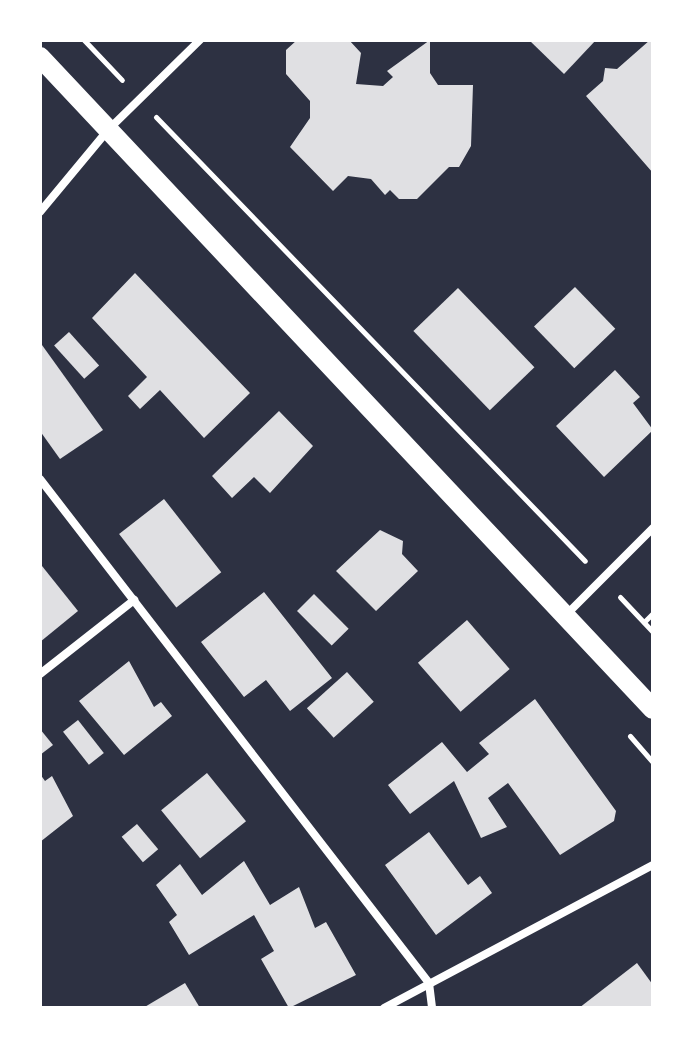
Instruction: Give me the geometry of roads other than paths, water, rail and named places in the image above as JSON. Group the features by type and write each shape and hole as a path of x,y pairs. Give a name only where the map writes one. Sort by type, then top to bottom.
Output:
{"main road":[{"path":"40,57 653,709"}],"street":[{"path":"40,212 108,130 200,40"},
{"path":"40,479 429,983 432,1008"},
{"path":"565,616 653,528"},
{"path":"40,674 134,600"},
{"path":"384,1008 653,865"}]}
